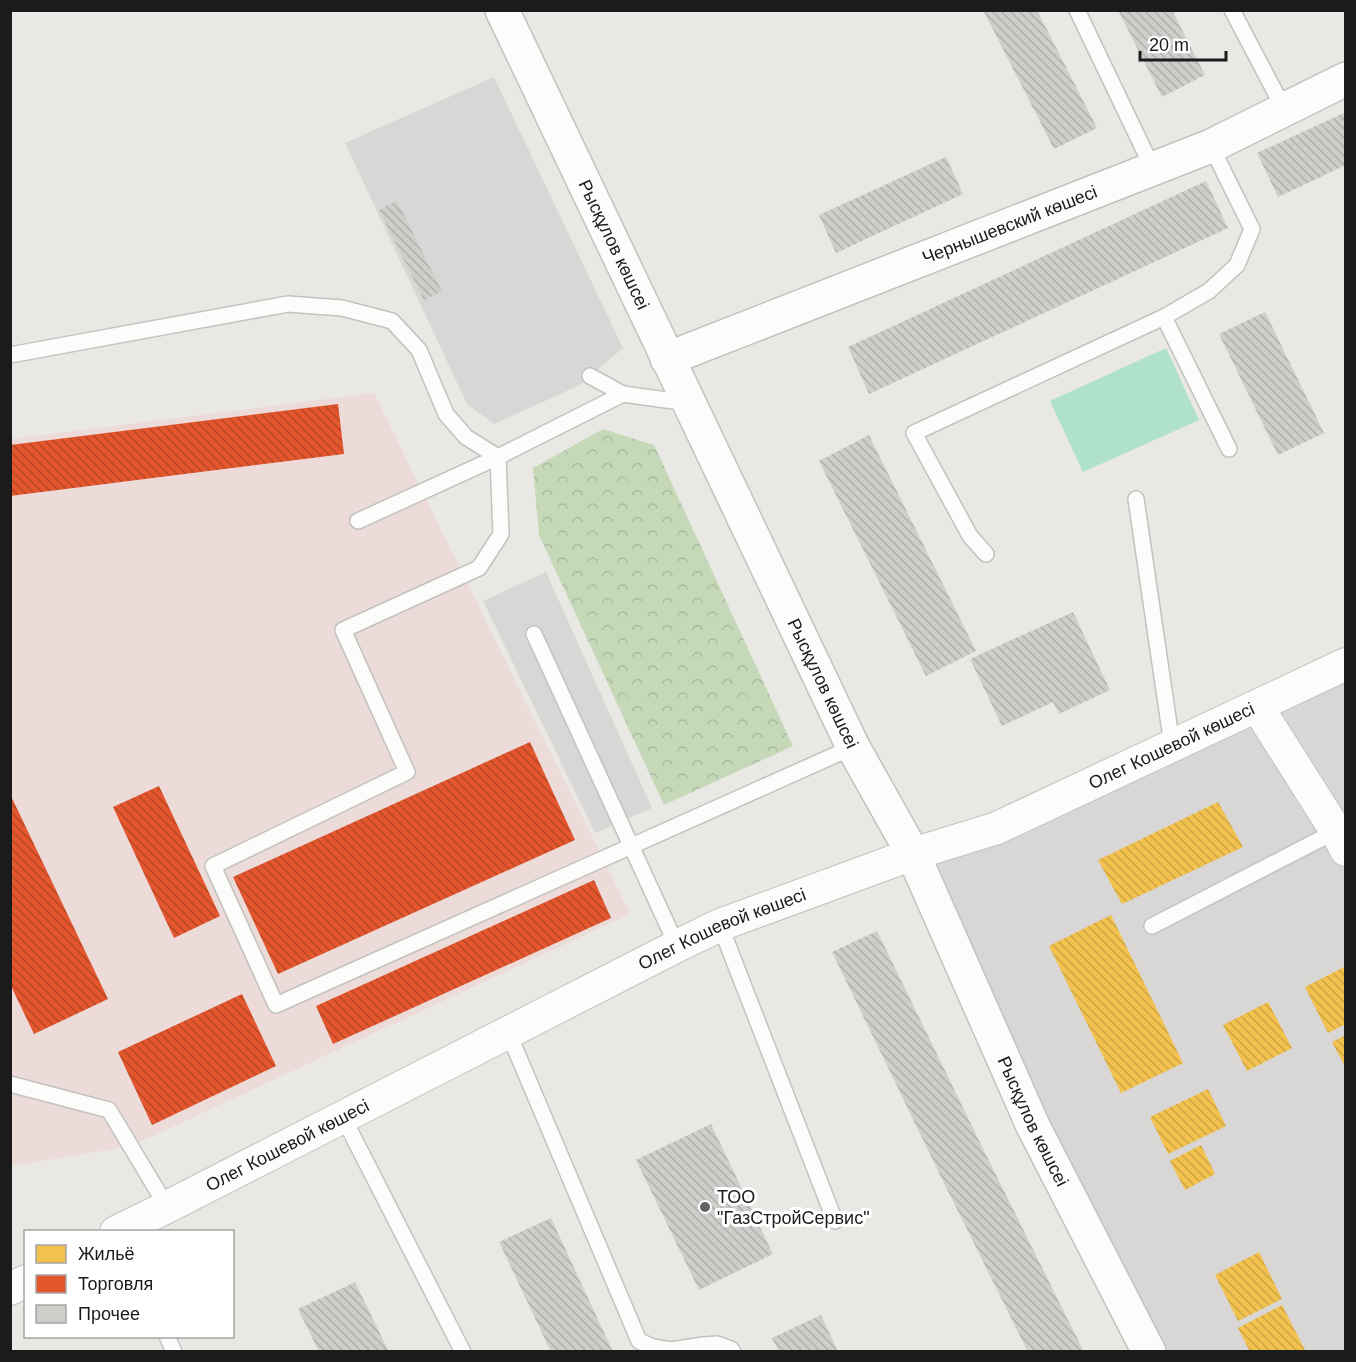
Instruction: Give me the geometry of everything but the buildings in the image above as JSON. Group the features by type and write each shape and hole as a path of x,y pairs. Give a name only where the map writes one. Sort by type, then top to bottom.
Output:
{"street":[{"name":"Рысқұлов көшсеі","path":"502,10 853,747 913,854 1033,1126 1149,1352"},
{"name":"Чернышевский көшесі","path":"667,359 1211,146 1346,79"},
{"name":"Олег Кошевой көшесі","path":"120,1230 720,925 913,854 997,828 1346,664"},
{"path":"1257,705 1341,841"},
{"path":"10,1290 24,1282"}],"lane":[{"path":"1077,10 1153,169"},
{"path":"1232,10 1284,110"},
{"path":"986,554 970,536 914,434 1164,317 1209,291 1237,265 1252,229 1211,146"},
{"path":"10,355 288,304 342,308 393,321 419,350 446,414 466,437 498,457"},
{"path":"1164,317 1229,449"},
{"path":"590,376 623,394 688,403"},
{"path":"358,521 498,457 623,394"},
{"path":"498,457 501,534 479,568 343,630 407,772 213,866 276,1005 853,747"},
{"path":"1136,499 1172,746"},
{"path":"534,634 677,946"},
{"path":"1152,926 1341,841"},
{"path":"720,925 835,1221"},
{"path":"508,1032 639,1341 654,1349 671,1350 717,1344 733,1352"},
{"path":"10,1084 109,1110 167,1207"},
{"path":"343,1116 463,1352"},
{"path":"168,1338 174,1352"}],"shaded area":[{"path":"494,77 623,348 580,385 494,424 467,404 345,143"},
{"path":"374,393 630,914 131,1146 11,1166 11,439"},
{"path":"546,572 652,808 595,833 483,601"},
{"path":"1345,664 1345,1351 1156,1351 913,854"}],"green space":[{"path":"1166,348 1199,420 1083,472 1050,401"},
{"path":"603,429 654,445 793,746 664,805 539,535 533,468"}],"place":[{"name":"ТОО \"ГазСтройСервис\"","path":"705,1207"}]}
